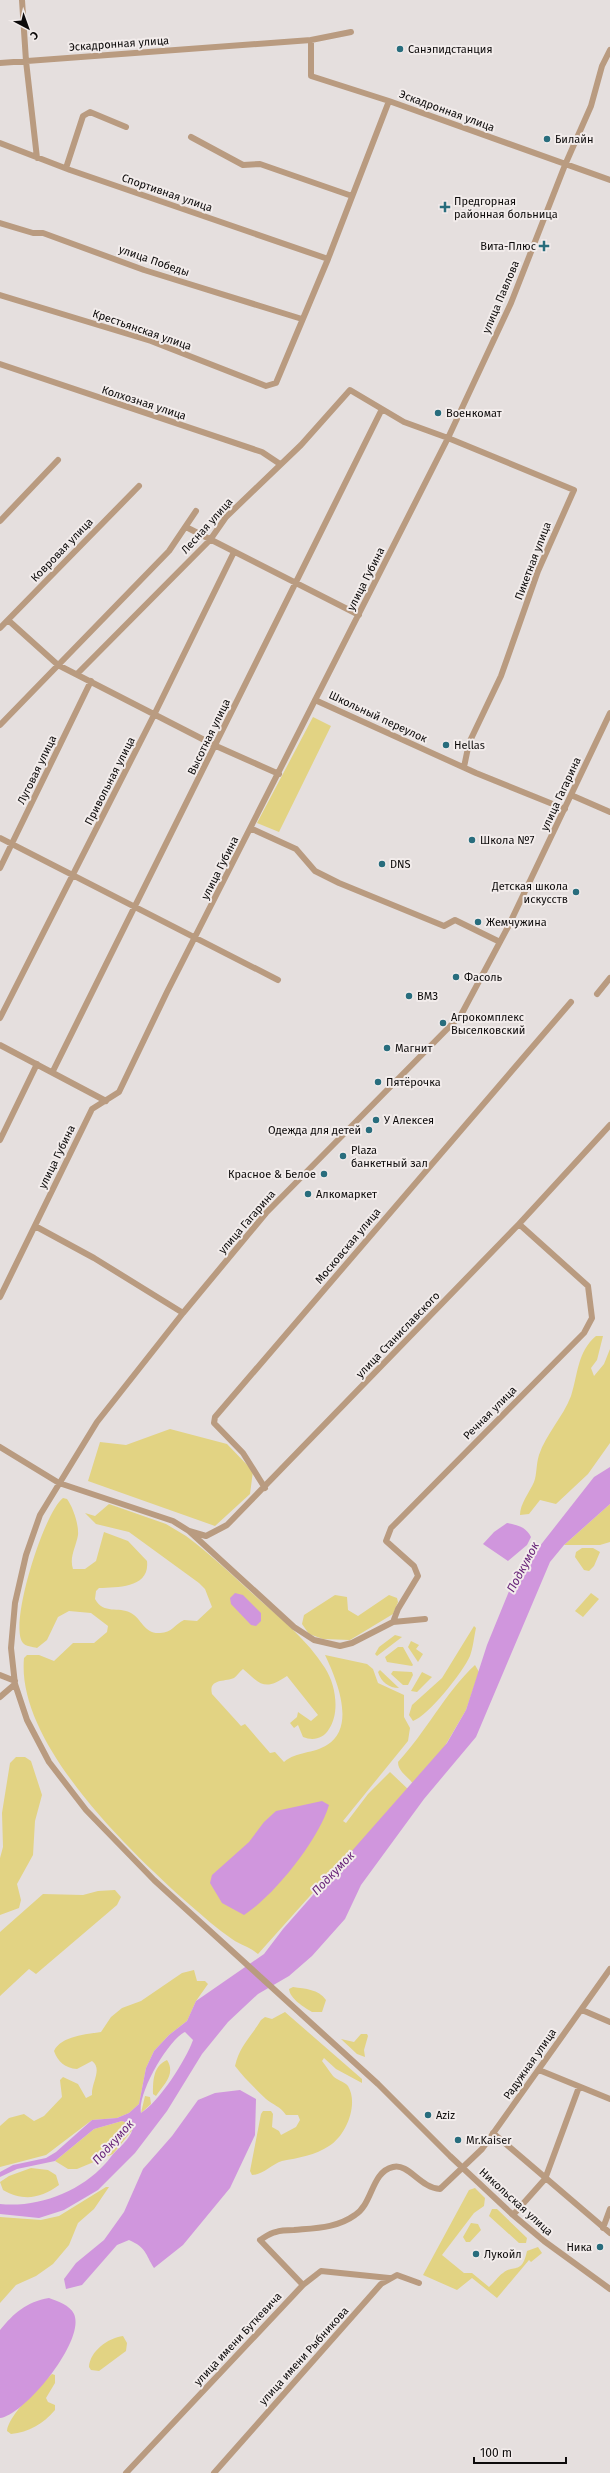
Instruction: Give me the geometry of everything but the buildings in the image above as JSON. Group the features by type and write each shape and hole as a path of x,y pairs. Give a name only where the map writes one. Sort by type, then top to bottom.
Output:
{"street":[{"path":"22,0 26,61 37,158"},
{"name":"Эскадронная улица","path":"0,63 311,40 351,32"},
{"name":"Эскадронная улица","path":"311,40 311,76 389,101 610,180"},
{"name":"улица Павлова","path":"448,438 511,303 565,164 591,106 602,66 610,50"},
{"path":"302,319 328,259 389,101"},
{"path":"66,168 83,116 90,112 126,127"},
{"path":"191,137 243,165 260,164 352,196"},
{"name":"Спортивная улица","path":"0,143 37,158 328,259"},
{"name":"улица Победы","path":"0,223 33,233 42,233 144,270 302,319"},
{"name":"Крестьянская улица","path":"0,295 151,341 266,386 276,383 302,319"},
{"name":"Колхозная улица","path":"0,364 262,452 280,464"},
{"name":"Лесная улица","path":"77,674 210,540 226,517 301,445 350,390 382,410"},
{"path":"382,410 404,422 448,438"},
{"name":"Высотная улица","path":"53,1071 382,410"},
{"name":"улица Губина","path":"0,1298 92,1109 119,1092 195,938 252,829 315,700 448,438"},
{"name":"Пикетная улица","path":"448,438 574,490 538,570 501,676 469,743 464,766"},
{"path":"0,521 58,460"},
{"name":"Ковровая улица","path":"0,628 139,486"},
{"name":"Лесная улица","path":"0,725 169,551 186,528 196,511"},
{"path":"186,528 359,615"},
{"name":"Привольная улица","path":"0,1018 156,713 234,552"},
{"path":"8,620 58,665 156,713 216,746 279,774"},
{"name":"Луговая улица","path":"0,868 91,682"},
{"name":"Школьный переулок","path":"315,700 565,809"},
{"name":"улица Гагарина","path":"212,1933 154,1880 86,1810 49,1762 27,1720 15,1683 11,1648 17,1596 26,1555 40,1515 97,1422 183,1313 291,1186 461,1015 500,942 610,713"},
{"path":"571,795 610,812"},
{"path":"252,829 296,849 315,871 339,883 444,926 455,920 500,942"},
{"path":"0,838 278,980"},
{"path":"598,994 610,978"},
{"name":"Московская улица","path":"265,1488 243,1453 214,1423 215,1417 571,1002"},
{"path":"0,1045 53,1071 106,1101"},
{"path":"0,1140 38,1064"},
{"name":"улица Станиславского","path":"188,1531 206,1536 216,1533 265,1488 518,1224 610,1125"},
{"name":"Речная улица","path":"393,1622 401,1602 418,1576 414,1566 386,1541 390,1528 584,1333 592,1318 588,1286 518,1224"},
{"path":"35,1226 94,1258 183,1313"},
{"path":"0,1447 59,1483 151,1512 173,1521 188,1531 294,1627 314,1640 340,1646 352,1643 393,1622 425,1619"},
{"path":"0,1675 15,1683 0,1697"},
{"name":"Никольская улица","path":"212,1933 378,2084 463,2169 513,2215 544,2241 610,2289"},
{"name":"Радужная улица","path":"303,2285 260,2240 276,2231 333,2226 348,2220 358,2214 383,2171 394,2166 404,2167 430,2188 440,2189 463,2169 494,2133 610,1969"},
{"path":"582,2010 610,2022"},
{"path":"539,2070 610,2099"},
{"path":"513,2215 545,2179 579,2087"},
{"path":"494,2133 545,2179 610,2233"},
{"path":"603,2228 610,2209"},
{"name":"улица имени Буткевича","path":"126,2473 303,2285 321,2271 389,2278"},
{"path":"389,2278 397,2275 419,2283"},
{"name":"улица имени Рыбникова","path":"214,2473 389,2278"}],"shaded area":[{"path":"313,717 331,726 279,832 257,823"},
{"path":"596,1336 603,1336 597,1360 591,1368 594,1376 604,1364 610,1349 610,1443 588,1474 556,1504 540,1500 529,1514 520,1515 523,1503 536,1476 538,1458 542,1447 568,1404 582,1356 585,1349"},
{"path":"170,1429 227,1444 253,1471 250,1494 215,1526 88,1481 100,1442 126,1445"},
{"path":"63,1498 67,1499 78,1526 78,1535 72,1560 73,1569 85,1569 96,1561 104,1532 128,1541 147,1561 147,1570 138,1581 123,1586 99,1588 96,1591 95,1599 103,1607 131,1613 150,1631 155,1633 164,1633 168,1632 184,1620 197,1621 212,1607 205,1589 199,1583 129,1532 96,1524 85,1513 95,1516 109,1504 166,1524 186,1536 212,1557 310,1647 329,1675 332,1682 335,1699 335,1715 329,1729 321,1737 310,1739 303,1737 298,1725 294,1728 290,1723 297,1717 298,1712 311,1721 318,1715 287,1676 280,1681 268,1685 254,1679 243,1669 234,1678 215,1683 211,1689 212,1694 241,1726 245,1724 270,1753 275,1752 284,1762 294,1756 322,1748 327,1745 336,1737 341,1727 341,1702 334,1676 325,1655 367,1664 373,1669 378,1683 404,1695 404,1717 410,1728 408,1741 343,1821 346,1823 368,1794 390,1772 411,1792 326,1878 258,1954 226,1935 190,1905 165,1883 109,1826 82,1794 57,1760 38,1725 26,1691 24,1658 27,1655 39,1655 54,1661 73,1643 94,1643 107,1632 108,1626 91,1613 69,1611 58,1617 47,1640 37,1648 27,1646 23,1643 20,1632 20,1615 30,1569 47,1524 55,1508"},
{"path":"610,1504 610,1542 600,1545 564,1545"},
{"path":"582,1548 593,1548 600,1552 594,1566 589,1571 584,1570 575,1557 576,1552"},
{"path":"591,1593 599,1599 583,1617 575,1611"},
{"path":"335,1595 347,1597 348,1610 358,1616 389,1595 397,1598 398,1602 393,1614 350,1640 323,1639 309,1634 302,1624 304,1615"},
{"path":"474,1626 476,1628 473,1646 466,1663 453,1682 436,1702 427,1711 413,1721 409,1715 412,1705 442,1678"},
{"path":"395,1635 402,1637 377,1656 375,1654 379,1647"},
{"path":"411,1641 419,1645 416,1649 423,1654 418,1662 408,1647"},
{"path":"398,1647 403,1647 413,1665 412,1666 387,1662 385,1657"},
{"path":"475,1665 479,1672 466,1710 435,1763 413,1784 401,1771 398,1762 418,1738 454,1688"},
{"path":"380,1670 399,1688 389,1686 383,1681 379,1676 378,1672"},
{"path":"393,1671 412,1672 413,1675 408,1685 403,1685 391,1674"},
{"path":"422,1672 432,1677 417,1692 411,1691"},
{"path":"16,1757 25,1757 31,1761 42,1795 35,1821 33,1855 17,1884 21,1900 19,1908 0,1915 0,1858 3,1847 2,1813 10,1763"},
{"path":"115,1890 121,1897 117,1905 36,1974 29,1969 0,1996 0,1932 43,1894 83,1895 98,1891"},
{"path":"194,1970 197,1981 205,1981 208,1984 196,2001 187,2021 169,2035 154,2051 146,2068 139,2104 129,2113 117,2118 92,2120 46,2155 0,2167 0,2126 9,2118 24,2114 34,2121 44,2116 62,2097 60,2080 63,2077 78,2084 86,2098 92,2095 97,2072 95,2064 92,2061 77,2069 66,2066 62,2064 54,2051 57,2046 68,2039 101,2032 111,2017 122,2008 141,2001 182,1973"},
{"path":"293,1987 311,1990 323,1996 326,2000 322,2012 312,2012 298,2002 290,1993 289,1989"},
{"path":"285,2012 362,2079 362,2083 336,2069 324,2058 322,2061 334,2077 346,2084 351,2093 352,2102 349,2119 341,2135 329,2146 318,2152 307,2156 282,2161 256,2175 252,2175 250,2171 261,2114 263,2111 271,2111 273,2114 272,2127 279,2131 281,2135 296,2127 300,2120 298,2115 286,2115 266,2099 235,2066 240,2052 261,2020 265,2017 272,2019"},
{"path":"361,2034 367,2034 368,2036 364,2050 365,2057 357,2054 341,2039 354,2042"},
{"path":"167,2060 170,2074 156,2096 153,2094 153,2084 156,2070"},
{"path":"145,2096 150,2097 151,2104 141,2113"},
{"path":"122,2121 133,2125 133,2129 113,2154 77,2169 68,2169 55,2161 94,2129"},
{"path":"31,2168 48,2170 56,2175 59,2185 46,2193 32,2197 18,2196 3,2190 0,2182 9,2176"},
{"path":"106,2187 109,2187 94,2209 78,2223 69,2245 53,2264 36,2276 16,2285 0,2303 0,2217 41,2220 59,2216"},
{"path":"475,2188 485,2198 484,2206 474,2213 442,2255 464,2273 472,2273 489,2287 507,2270 520,2266 523,2263 527,2251 538,2247 542,2253 531,2262 529,2260 497,2298 472,2278 457,2290 423,2275 469,2190"},
{"path":"492,2209 497,2209 527,2238 526,2243 519,2243 489,2216"},
{"path":"471,2223 478,2224 481,2230 470,2242 466,2242 463,2237"},
{"path":"123,2336 127,2343 126,2351 99,2371 91,2370 89,2367 90,2361 96,2351 106,2342"},
{"path":"52,2374 55,2375 55,2383 46,2398 48,2402 55,2405 55,2410 41,2423 30,2429 11,2434 7,2431 13,2417 25,2401"}],"water":[{"name":"Подкумок","path":"610,1467 610,1504 564,1545 550,1562 476,1737 424,1799 361,1885 345,1919 312,1956 289,1976 258,1994 228,2022 202,2054 167,2111 135,2153 98,2190 64,2210 39,2218 0,2214 0,2204 14,2205 57,2196 83,2183 105,2164 129,2137 133,2129 133,2125 122,2121 94,2129 55,2161 17,2169 0,2177 0,2172 13,2165 46,2158 56,2152 92,2120 117,2118 129,2113 139,2104 146,2068 154,2051 169,2035 187,2021 196,2001 264,1954 283,1929 447,1743 466,1710 487,1645 514,1579 594,1477","holes":["185,2032 193,2040 178,2069 164,2090 156,2100 141,2113 141,2104 149,2081 155,2068 170,2045"]},
{"path":"507,1523 521,1527 527,1531 531,1537 527,1545 508,1561 483,1544 494,1532"},
{"path":"235,1593 243,1595 261,1613 261,1621 256,1626 251,1625 231,1604 230,1598"},
{"path":"322,1801 329,1805 316,1834 294,1865 269,1894 244,1915 222,1903 210,1883 212,1875 249,1842 264,1822 276,1811"},
{"path":"240,2090 256,2099 255,2135 230,2188 183,2245 154,2268 142,2249 129,2240 117,2245 82,2285 66,2289 64,2279 76,2263 104,2240 124,2212 143,2169 172,2136 198,2100 215,2093"},
{"path":"49,2298 70,2308 74,2314 75,2326 71,2341 51,2375 38,2391 11,2414 0,2418 0,2330 10,2318 27,2305"}],"place":[{"name":"Санэпидстанция","path":"400,49"},
{"name":"Билайн","path":"547,139"},
{"name":"Предгорная районная больница","path":"445,207"},
{"name":"Вита-Плюс","path":"544,246"},
{"name":"Военкомат","path":"438,413"},
{"name":"Hellas","path":"446,745"},
{"name":"Школа №7","path":"472,840"},
{"name":"DNS","path":"382,864"},
{"name":"Детская школа искусств","path":"576,892"},
{"name":"Жемчужина","path":"478,922"},
{"name":"Фасоль","path":"456,977"},
{"name":"ВМЗ","path":"409,996"},
{"name":"Агрокомплекс Выселковский","path":"443,1023"},
{"name":"Магнит","path":"387,1048"},
{"name":"Пятёрочка","path":"378,1082"},
{"name":"У Алексея","path":"376,1120"},
{"name":"Одежда для детей","path":"369,1130"},
{"name":"Plaza банкетный зал","path":"343,1156"},
{"name":"Красное & Белое","path":"324,1174"},
{"name":"Алкомаркет","path":"308,1194"},
{"name":"Aziz","path":"428,2115"},
{"name":"Mr.Kaiser","path":"458,2140"},
{"name":"Ника","path":"600,2247"},
{"name":"Лукойл","path":"476,2254"}]}
